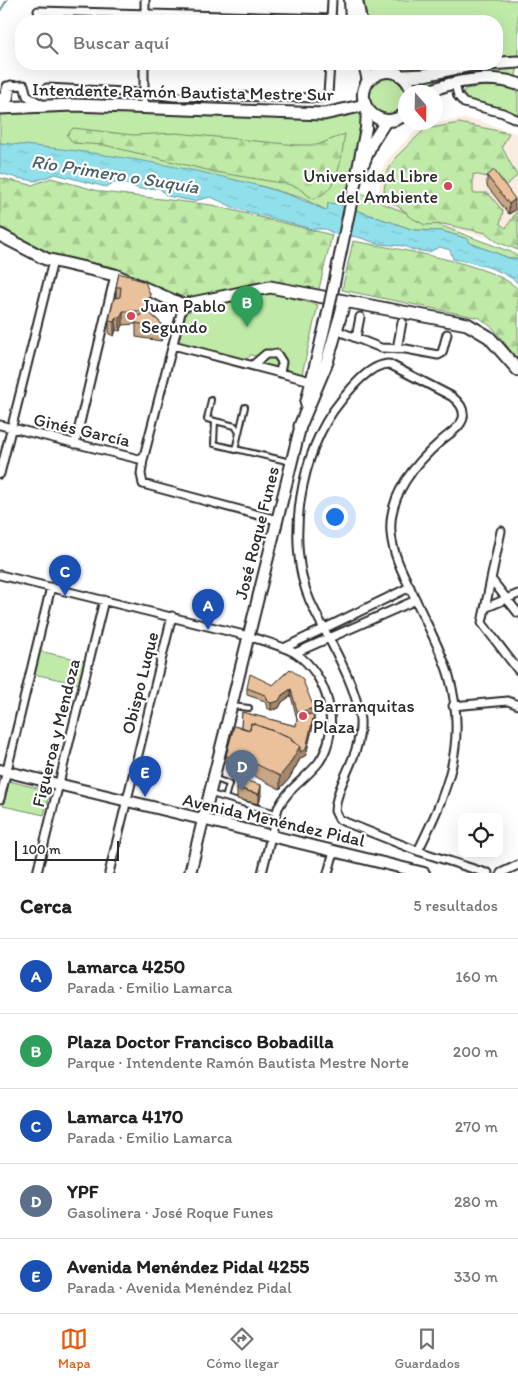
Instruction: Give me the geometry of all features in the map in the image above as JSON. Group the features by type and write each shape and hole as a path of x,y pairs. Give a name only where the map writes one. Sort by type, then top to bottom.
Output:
{"main road":[{"path":"350,0 351,15"},
{"path":"357,0 360,15"},
{"path":"503,63 518,62"},
{"path":"365,70 368,81"},
{"path":"354,189 366,128 366,107 363,93 368,81 383,70"},
{"path":"391,70 403,76 424,75 448,70"},
{"path":"403,76 408,85"},
{"path":"443,88 456,84 498,79 518,84"},
{"name":"Intendente Ramón Bautista Mestre Sur","path":"0,106 144,107 324,114 366,107"},
{"path":"366,107 377,118 386,120 398,118"},
{"path":"354,189 372,143 386,120"},
{"name":"José Roque Funes","path":"190,873 327,317 354,189"},
{"path":"0,235 53,261 115,275 184,305 263,287 466,324 489,337 518,370"},
{"path":"300,426 326,362 344,303"},
{"name":"Avenida Menéndez Pidal","path":"3,771 334,851 396,870 424,873"}],"street":[{"path":"144,12 145,0"},
{"path":"331,15 332,0"},
{"path":"38,11 214,15"},
{"path":"144,70 144,107"},
{"path":"47,88 144,93 190,98 228,96 320,98 328,94 330,70"},
{"path":"456,84 458,96 464,104 503,113 518,120"},
{"path":"0,106 9,98 11,85"},
{"path":"0,98 4,96 5,87 24,85 27,96 48,106"},
{"path":"0,474 53,261"},
{"path":"74,444 115,275"},
{"path":"143,460 184,305"},
{"path":"356,338 360,317"},
{"path":"397,349 402,322"},
{"path":"336,330 382,348 441,354 447,334"},
{"path":"173,345 311,382"},
{"path":"253,365 266,354 277,354 282,362 280,373"},
{"path":"418,851 441,805 450,779 455,744 453,706 448,676 392,546 391,528 394,506 399,492 416,466 459,425 463,415 460,403 452,396 390,364 384,364 378,366 353,387 330,416 316,446 306,478 298,524 299,565 306,591 352,687 360,721 358,744 335,805 336,814 345,822 418,851 488,873"},
{"name":"Ginés García","path":"0,425 143,460 140,474 143,484 277,520"},
{"path":"501,531 482,623 483,627 518,670"},
{"path":"0,575 248,636 295,653 312,670 323,689 329,709 331,730 328,745 318,764 285,794 277,813 262,873"},
{"path":"491,578 518,613"},
{"path":"0,799 3,771 52,587"},
{"path":"284,648 410,587"},
{"path":"485,608 518,594"},
{"name":"Figueroa y Mendoza","path":"37,873 104,600"},
{"path":"295,653 416,600"},
{"name":"Obispo Luque","path":"109,873 172,616"},
{"path":"453,706 508,701 518,705"},
{"path":"328,873 334,851"},
{"path":"501,873 518,864"}],"lane":[{"path":"211,400 207,419 235,426 238,431"},
{"path":"235,450 245,407"},
{"path":"215,421 214,444 292,462"},
{"path":"230,706 248,708"},
{"path":"213,778 229,784 225,798"},
{"path":"209,793 277,813"}],"shaded area":[{"name":"Universidad Libre del Ambiente","path":"460,119 477,120 518,134 518,250 498,240 450,228 386,205 379,192 381,170 388,159 416,130 443,130 443,121"}],"green space":[{"path":"363,0 518,0 518,56 503,59 503,15 365,15"},
{"path":"518,66 516,76 466,79 438,85 414,85 413,82 452,72 503,70 503,67"},
{"path":"402,70 430,70 410,74"},
{"path":"387,78 394,79 401,85 398,85 398,110 387,114 380,113 374,109 370,103 369,96 370,89 374,83 380,79"},
{"path":"484,86 506,88 518,93 518,116 462,96 465,89"},
{"path":"365,105 354,189 386,205 511,252 518,256 518,258 509,258 470,243 468,239 442,231 414,230 338,204 328,203 328,211 302,198 261,186 0,143 0,108 283,114"},
{"name":"Universidad Libre del Ambiente","path":"459,123 509,133 502,147 517,176 505,186 493,178 473,174 473,193 488,193 503,211 500,224 506,228 515,214 518,204 518,250 497,242 486,233 443,224 425,225 408,216 406,212 390,201 384,190 387,172 396,157 424,130 443,130 443,126"},
{"path":"73,128 133,135 176,133 296,145 317,145 345,134 338,172 334,181 322,195 313,199 297,187 287,184 215,172 104,145 73,143 67,135"},
{"path":"0,178 32,185 51,178 102,192 212,205 332,235 318,293 267,281 184,299 113,267 54,255 0,227"},
{"path":"353,241 415,252 465,264 505,280 518,289 518,361 494,329 480,318 342,290"},
{"path":"267,292 318,305 302,374 283,370 285,360 278,351 259,357 251,355 245,361 178,342 185,312"},
{"path":"269,356 274,356 279,362 277,367 261,364"},
{"path":"39,651 85,661 79,684 34,674"},
{"path":"9,781 50,791 44,815 3,806"}],"water":[{"name":"Río Primero o Suquía","path":"0,143 99,154 196,171 296,197 327,211 328,203 338,204 414,230 442,231 468,239 470,243 509,258 518,258 518,283 496,270 479,264 453,259 450,250 440,247 429,252 413,250 404,246 379,244 358,237 335,234 325,229 312,229 237,209 211,197 194,201 167,196 159,188 140,189 117,181 106,187 55,174 36,181 17,178 0,173"}],"building":[{"path":"494,170 515,199 509,204 487,176"},
{"path":"119,273 145,282 150,294 146,310 162,324 161,328 136,323 135,317 141,315 142,311 123,311 120,318 116,317 114,322 109,321 114,298 120,297 121,287 116,287"},
{"path":"290,669 302,678 314,708 303,711 304,715 314,714 306,749 300,752 300,746 292,741 290,737 251,723 250,730 241,727 242,712 296,726 298,714 291,689 282,695 279,701 271,703 267,701 265,695 247,688 250,674 273,685"},
{"path":"251,723 290,737 292,741 300,746 280,776 256,764 226,756 234,726 250,730"},
{"path":"239,779 261,785 259,794 237,788"}],"waterway":[{"path":"0,11 7,0"}],"place":[{"name":"Universidad Libre del Ambiente","path":"448,186"},
{"name":"Juan Pablo Segundo","path":"131,316"},
{"name":"Plaza Doctor Francisco Bobadilla","path":"247,327"},
{"name":"Lamarca 4170","path":"65,596"},
{"name":"Lamarca 4250","path":"208,630"},
{"name":"Barranquitas Plaza","path":"303,716"},
{"name":"YPF","path":"242,791"},
{"name":"Avenida Menéndez Pidal 4255","path":"145,797"}]}
